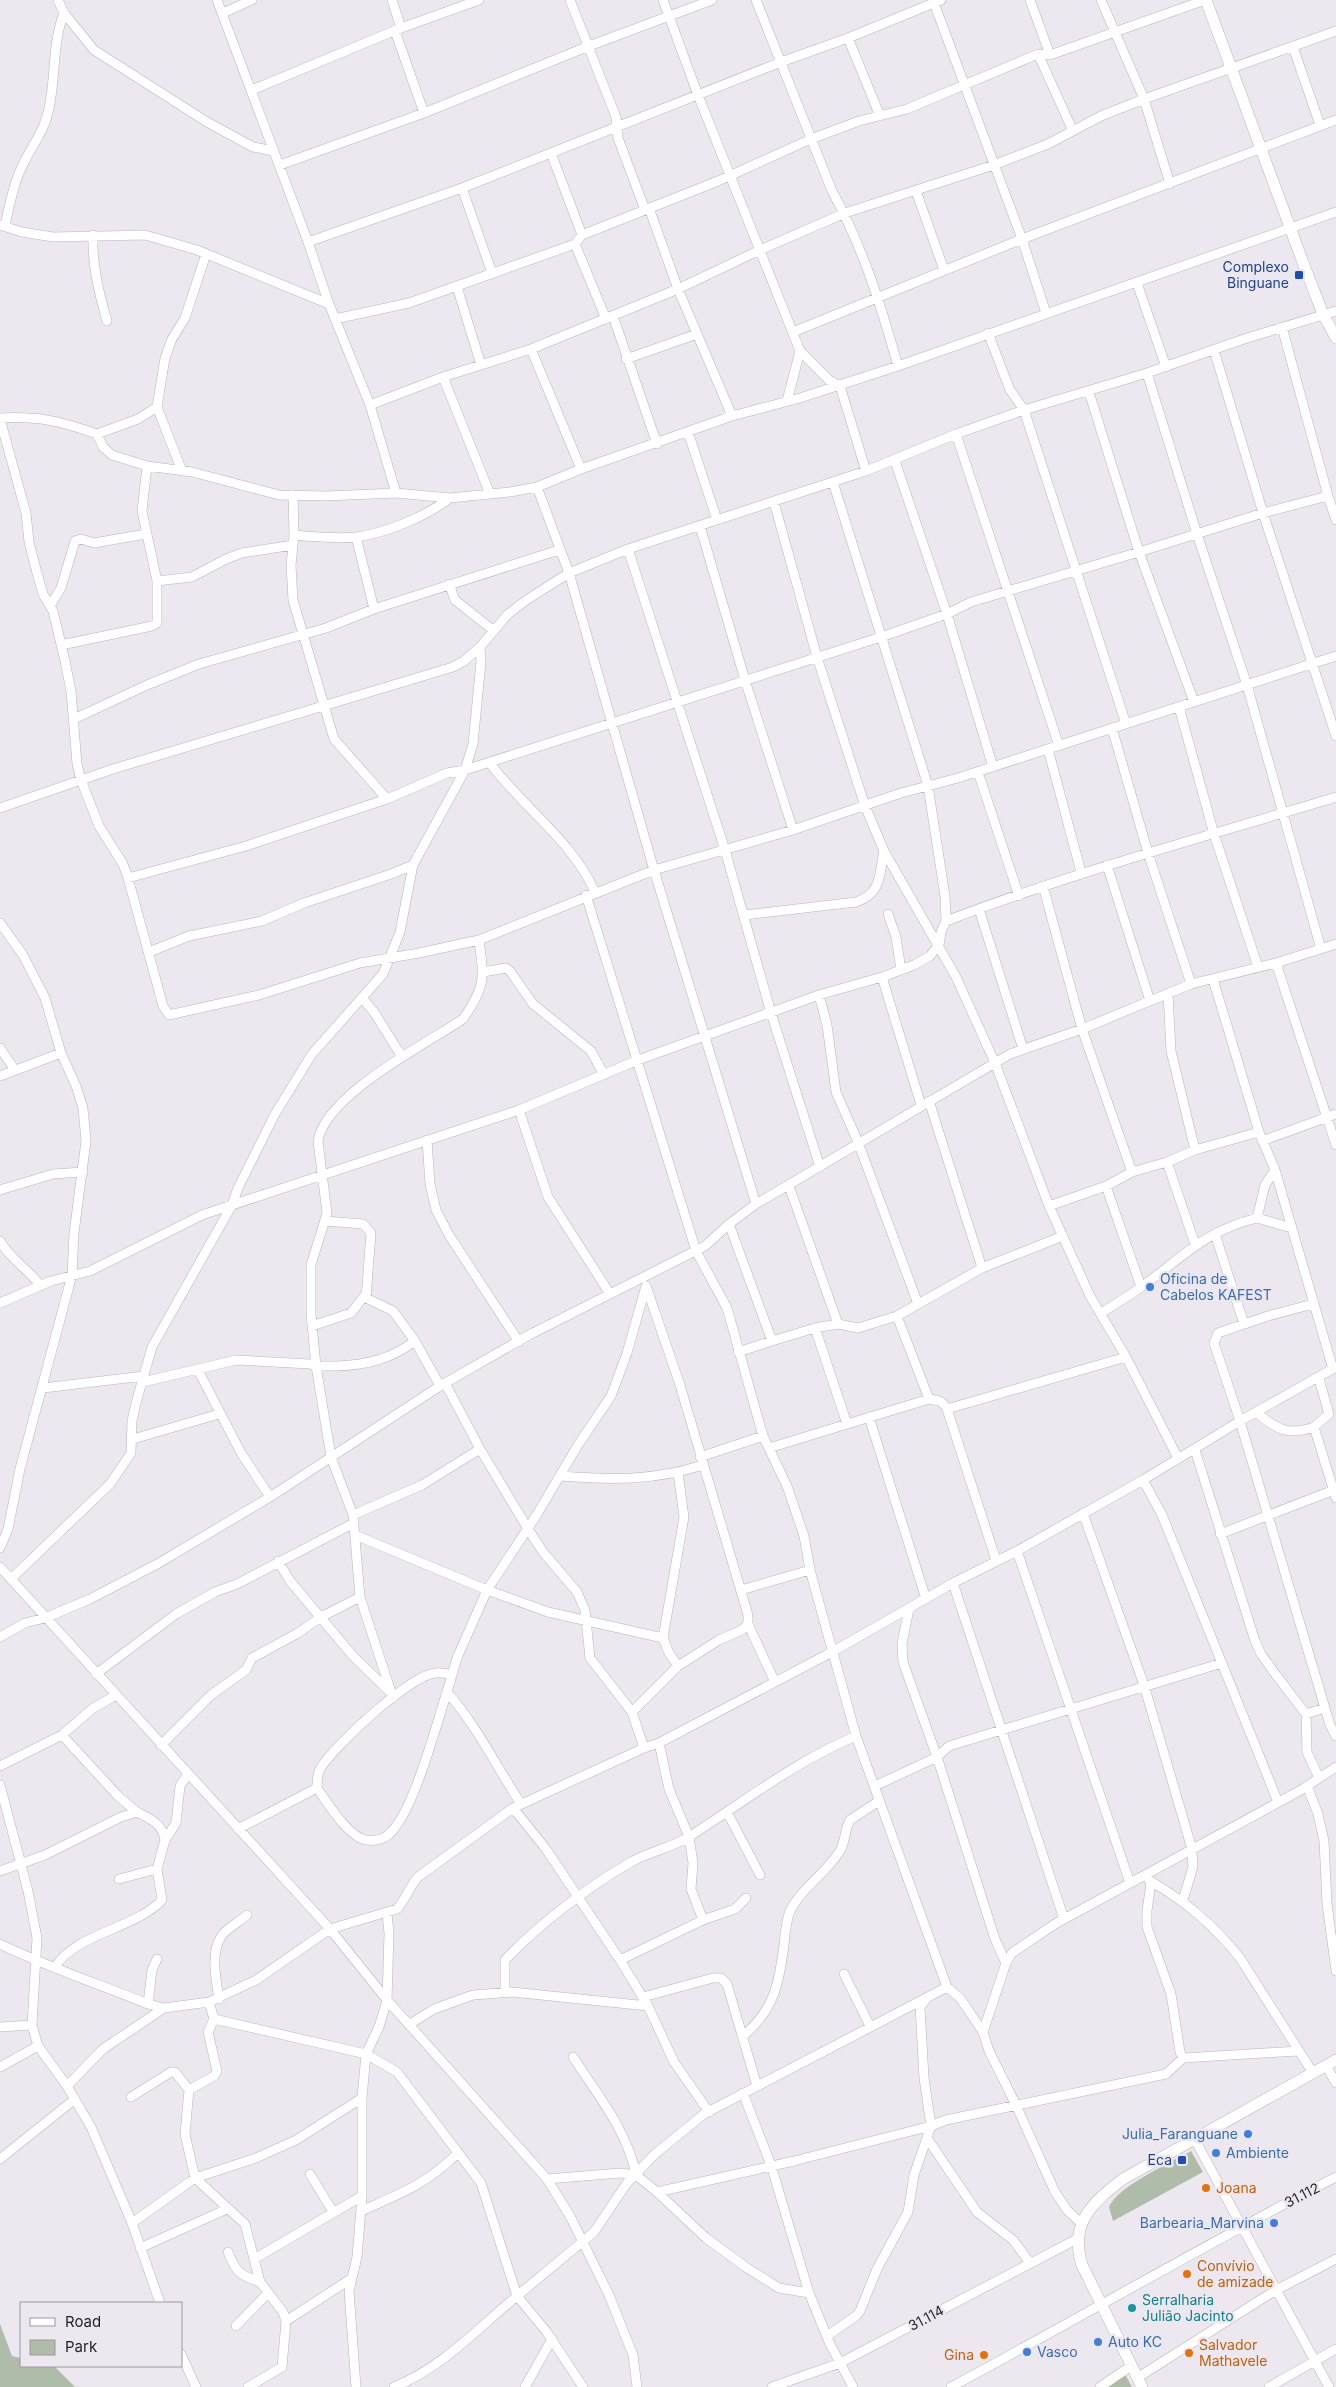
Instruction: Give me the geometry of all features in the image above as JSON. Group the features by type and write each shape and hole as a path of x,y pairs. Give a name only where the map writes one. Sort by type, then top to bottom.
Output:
{"street":[{"path":"58,0 64,13 94,50 165,98 245,143 253,147 274,151"},
{"path":"217,0 280,165 329,304 370,405 396,493"},
{"path":"223,13 252,0"},
{"path":"392,0 398,30 424,113"},
{"path":"252,90 398,30 479,0"},
{"path":"570,0 616,117 619,142 678,289 732,416"},
{"path":"663,0 698,95 800,351 822,374 840,386 866,471"},
{"path":"280,165 424,113 588,46 669,18 712,0"},
{"path":"756,0 832,191 844,214 878,296 898,366"},
{"path":"1030,0 1050,56"},
{"path":"1101,0 1144,99 1170,184"},
{"path":"335,319 409,303 575,244 582,235 730,175 812,139 859,121 907,109 1038,54 1050,56 1115,30 1205,0 1323,314 1336,338"},
{"path":"308,242 462,188 937,2 964,86 1022,238 1046,313"},
{"path":"64,13 58,30 47,117 42,132 20,171 2,226 22,232 52,237 145,235 206,254 329,304"},
{"path":"370,405 443,377 531,349 678,289 760,250 844,214 994,165 1048,144 1144,99 1336,31"},
{"path":"848,38 880,116"},
{"path":"1293,47 1320,125"},
{"path":"1038,54 1073,131"},
{"path":"793,332 1022,238 1170,184 1259,147 1336,120"},
{"path":"551,153 582,235"},
{"path":"462,188 492,273"},
{"path":"916,191 944,270"},
{"path":"97,434 103,447 112,455 147,466 182,471 279,495 396,493 450,498 538,487 581,469 657,444 732,416 840,386 1336,212"},
{"path":"93,235 92,252 97,284 107,321"},
{"path":"575,244 609,317 657,444"},
{"path":"182,471 157,407 165,358 172,339 185,318 206,254"},
{"path":"1137,283 1166,367"},
{"path":"457,287 481,365"},
{"path":"0,808 81,780 453,667 464,661 480,647 508,614 569,573 628,548 895,461 956,434 1024,410 1089,392 1282,327 1336,311"},
{"path":"1282,327 1336,520"},
{"path":"988,333 1010,390 1024,410 1075,572 1126,724"},
{"path":"626,359 697,334"},
{"path":"531,349 581,469"},
{"path":"1214,350 1263,513 1336,736"},
{"path":"787,401 800,351"},
{"path":"1147,373 1197,534 1247,685 1321,949"},
{"path":"443,377 490,494"},
{"path":"1089,392 1139,552 1194,702"},
{"path":"157,407 138,419 97,434 62,421 31,417 0,418 26,513 29,542 37,573 43,594 50,606 61,645 71,691 77,764 81,780 99,826 123,864 163,1006 169,1015 260,996 360,963 479,940 654,870 793,830 928,786 978,772 1336,656"},
{"path":"688,432 717,520"},
{"path":"956,434 1058,746"},
{"path":"895,461 947,614 993,767"},
{"path":"61,645 152,626 157,623 157,581 146,534 142,504 147,466"},
{"path":"0,1303 41,1286 90,1271 202,1215 519,1110 638,1060 819,995 882,978 930,956 939,945 941,932 946,921 945,896 928,786 833,482"},
{"path":"538,487 559,550 569,573 654,870 756,1204"},
{"path":"293,495 294,535 291,565 294,600 334,738 386,799"},
{"path":"128,878 246,846 386,799 447,773 464,770 817,657 947,614 971,602 1008,590 1075,572 1263,513 1328,496"},
{"path":"294,535 356,537 386,529 426,513 450,498"},
{"path":"774,502 817,657 865,806 884,851 956,977 995,1063 1049,1206 1090,1296 1126,1357 1178,1458"},
{"path":"700,526 745,680 793,830"},
{"path":"50,606 61,588 74,540 81,539 94,543 146,534"},
{"path":"356,537 374,609"},
{"path":"157,581 192,577 226,559 242,553 293,546"},
{"path":"628,548 725,850 771,1013 820,1166"},
{"path":"74,719 199,664 304,635 449,584 559,550"},
{"path":"449,584 455,600 494,631"},
{"path":"12,1578 110,1484 131,1453 133,1439 132,1421 152,1347 232,1205 238,1188 275,1114 312,1054 333,1028 362,999 383,974 400,932 413,865 464,770 473,744 481,662 480,647"},
{"path":"1179,707 1214,834 1258,967"},
{"path":"1112,728 1148,853 1191,984"},
{"path":"1048,749 1081,872"},
{"path":"489,762 506,785 572,854 588,876 591,894 638,1060 696,1251 727,1308 763,1436 795,1507 804,1536 810,1570 856,1736 947,1987 960,1998 983,2032 989,2051 1016,2105 1055,2192 1067,2210 1082,2224"},
{"path":"978,772 1019,896"},
{"path":"946,921 1081,872 1336,797"},
{"path":"744,915 856,902 870,897 877,886 884,851"},
{"path":"149,952 189,936 262,922 304,903 413,865"},
{"path":"1106,865 1150,1001"},
{"path":"1043,886 1082,1029 1132,1172"},
{"path":"979,909 1023,1050"},
{"path":"888,914 896,937 901,970"},
{"path":"0,923 23,955 45,998 61,1053 76,1086 83,1108 86,1141 74,1233 72,1275 20,1469 8,1529 0,1548"},
{"path":"392,1695 360,1597 354,1519 331,1456 316,1366 312,1326 311,1265 327,1213 318,1141 320,1132 326,1122 355,1089 402,1057 464,1019 480,990 484,972 479,940"},
{"path":"0,1637 25,1623 45,1618 90,1599 159,1563 270,1497 442,1385 610,1294 646,1282 706,1246 729,1224 756,1204 789,1186 858,1142 995,1063 1023,1050 1082,1029 1191,984 1276,963 1336,944"},
{"path":"1276,963 1332,1115 1336,1145"},
{"path":"484,972 500,968 506,968 510,971 533,1004 591,1051 604,1075"},
{"path":"882,978 982,1268"},
{"path":"0,1944 36,1962 55,1966 148,2004 164,2008 219,1999 256,1980 330,1929 397,1909 402,1904 409,1886 418,1877 517,1806 644,1748 659,1743 774,1680 832,1652 953,1583 1017,1551 1195,1450 1240,1421 1334,1368 1275,1170 1261,1137 1213,980"},
{"path":"1168,993 1171,1051 1195,1150"},
{"path":"819,995 828,1025 836,1092 858,1142 918,1304"},
{"path":"362,999 374,1012 402,1057"},
{"path":"0,1048 16,1070"},
{"path":"0,1076 61,1053"},
{"path":"519,1110 548,1197 610,1294"},
{"path":"1049,1206 1106,1186 1132,1172 1167,1162 1195,1150 1261,1137 1332,1115"},
{"path":"427,1140 430,1184 436,1210 449,1235 519,1342"},
{"path":"1167,1162 1195,1244"},
{"path":"1257,1218 1265,1185 1275,1170"},
{"path":"0,1190 53,1174 83,1172"},
{"path":"789,1186 838,1324"},
{"path":"1106,1186 1141,1287"},
{"path":"1101,1313 1141,1287 1195,1244 1234,1224 1257,1218 1292,1228"},
{"path":"312,1326 351,1313 365,1295 371,1233 363,1224 325,1221"},
{"path":"729,1224 772,1341"},
{"path":"1215,1234 1244,1324"},
{"path":"738,1352 815,1328 838,1324 858,1328 897,1316 982,1268 1063,1236"},
{"path":"0,1241 6,1252 31,1273 41,1286"},
{"path":"646,1282 680,1385 741,1590 748,1615 748,1624 774,1680"},
{"path":"450,1674 435,1673 425,1676 392,1695 331,1754 319,1771 317,1788 335,1814 364,1840 376,1840 388,1835 409,1804 447,1692 450,1674 487,1590 528,1529 611,1396 628,1353 646,1282"},
{"path":"365,1295 367,1300 376,1302 393,1311 415,1341 528,1529 544,1552 574,1587 585,1610 590,1658 632,1712 644,1748"},
{"path":"1314,1304 1218,1333 1214,1343 1240,1421 1325,1708 1336,1736"},
{"path":"897,1316 929,1399"},
{"path":"815,1328 847,1424"},
{"path":"42,1388 143,1379 198,1370 236,1360 310,1364 316,1366 359,1366 380,1360 415,1341"},
{"path":"947,1409 1126,1357"},
{"path":"198,1370 219,1414 241,1453 270,1497"},
{"path":"1256,1412 1272,1426 1284,1431 1300,1432 1314,1427 1329,1414 1318,1378"},
{"path":"769,1448 929,1399 938,1400 947,1409 996,1560"},
{"path":"133,1439 219,1414"},
{"path":"869,1418 926,1598"},
{"path":"1220,1534 1268,1514 1335,1494 1314,1427"},
{"path":"560,1476 614,1480 678,1473 763,1436"},
{"path":"96,1674 176,1614 215,1592 237,1584 354,1519 422,1485 480,1449"},
{"path":"1195,1450 1220,1534 1261,1654 1306,1714 1306,1752 1319,1778"},
{"path":"678,1473 684,1517 663,1638 669,1653 678,1666"},
{"path":"1142,1480 1162,1515 1278,1802"},
{"path":"1083,1513 1144,1686 1192,1849 1193,1867 1183,1900"},
{"path":"355,1535 487,1590 548,1612 663,1638"},
{"path":"1017,1551 1130,1883"},
{"path":"278,1561 290,1581 353,1656 392,1695"},
{"path":"0,1567 330,1929 388,2000 547,2179 570,2216 609,2295 633,2355 637,2387"},
{"path":"741,1590 810,1570"},
{"path":"953,1583 1064,1919"},
{"path":"161,1745 211,1695 246,1670 252,1658 298,1634 321,1617 360,1597"},
{"path":"909,1608 902,1643 904,1662 937,1757 995,1939 1006,1963"},
{"path":"632,1712 678,1666 719,1640 742,1630 748,1624"},
{"path":"875,1786 937,1757 949,1746 1222,1663"},
{"path":"447,1692 459,1705 497,1762 517,1806 620,1960 648,2006 674,2062 709,2112"},
{"path":"0,1766 62,1735 92,1709 116,1695"},
{"path":"1306,1714 1325,1708"},
{"path":"62,1735 118,1796 136,1812 158,1823 164,1832 165,1840"},
{"path":"504,1992 505,1960 577,1897 630,1862 688,1836 808,1757 856,1736"},
{"path":"659,1743 669,1789 688,1836 693,1863 691,1889 703,1920"},
{"path":"983,2032 1006,1963 1012,1954 1064,1919 1307,1786 1336,1767"},
{"path":"55,1966 65,1956 89,1940 154,1909 162,1900 156,1869 165,1840 176,1822 180,1786 182,1780 188,1774"},
{"path":"0,1785 28,1891 36,1938 32,2025 38,2046 67,2086 91,2127 132,2223 160,2302"},
{"path":"1307,1786 1318,1814 1324,1841 1327,1904 1336,1971"},
{"path":"238,1830 317,1788"},
{"path":"743,2036 756,2025 776,1992 780,1978 785,1931 790,1912 800,1896 832,1862 842,1847 850,1820 879,1801"},
{"path":"0,1871 77,1841 121,1817 136,1812"},
{"path":"727,1812 760,1875"},
{"path":"119,1879 156,1869"},
{"path":"1142,1876 1183,1900 1214,1927 1240,1958 1313,2073"},
{"path":"1151,1882 1147,1927 1167,1977 1180,2052 1183,2058"},
{"path":"620,1960 703,1920 735,1909 746,1898"},
{"path":"356,2387 349,2291 357,2257 361,2210 362,2098 366,2054 379,2027 388,2000 390,1933 387,1913"},
{"path":"219,1999 215,1972 216,1955 222,1936 247,1915"},
{"path":"148,2004 152,1970 157,1959"},
{"path":"844,1974 870,2026"},
{"path":"643,1997 713,1978 721,1978 727,1984 757,2086"},
{"path":"394,2387 427,2372 582,2243 594,2232 627,2183 654,2154 709,2112 947,1987"},
{"path":"410,2024 434,2010 473,1995 504,1992 648,2006"},
{"path":"827,2336 856,2316 860,2311 877,2269 908,2212 914,2175 931,2126 924,2078 920,2007 930,1995"},
{"path":"189,2090 214,2076 217,2071 208,2032 214,2019 209,2002"},
{"path":"67,2086 103,2049 164,2008"},
{"path":"214,2019 366,2054 397,2072 481,2183 517,2296 552,2340 582,2387"},
{"path":"0,2027 32,2025"},
{"path":"0,2067 38,2046"},
{"path":"657,2192 931,2126 946,2120 1166,2074 1183,2058 1298,2051"},
{"path":"574,2057 615,2122 632,2157 636,2175"},
{"path":"1336,2083 1331,2063 1123,2179 1103,2194 1090,2209 1077,2239 1082,2265 1139,2383 1276,2290 1336,2259"},
{"path":"131,2097 171,2072 175,2072 189,2090 185,2134 195,2178 227,2208 238,2215 245,2224 260,2282 284,2312 286,2321 282,2367 272,2375 248,2387"},
{"path":"744,2093 771,2165 809,2293 827,2336 853,2387"},
{"path":"132,2223 195,2178 256,2158 296,2140 362,2098"},
{"path":"0,2159 75,2099"},
{"path":"927,2138 977,2212 1013,2240 1030,2263"},
{"path":"1195,2140 1329,2387"},
{"path":"361,2210 414,2188 439,2172 458,2153"},
{"path":"547,2179 620,2173 636,2175 706,2238 747,2268 779,2288 809,2293"},
{"path":"310,2174 333,2212"},
{"name":"31.112","path":"951,2387 1101,2306 1240,2226 1336,2177"},
{"path":"254,2259 362,2196"},
{"path":"140,2248 227,2208"},
{"name":"31.114","path":"772,2387 840,2363 1077,2239"},
{"path":"228,2252 242,2276 260,2282"},
{"path":"286,2321 352,2278"},
{"path":"236,2326 268,2293"},
{"path":"525,2387 552,2340"},
{"path":"1269,2387 1336,2349"},
{"path":"182,2356 196,2387"},
{"path":"1100,2387 1131,2366"}],"green space":[{"path":"1191,2151 1203,2172 1113,2221 1109,2207 1114,2199 1133,2183"},
{"path":"0,2324 12,2356 20,2358 20,2367 55,2367 75,2387 0,2387"},
{"path":"1125,2374 1132,2387 1106,2387"}],"place":[{"name":"Complexo Binguane","path":"1299,275"},
{"name":"Oficina de Cabelos KAFEST","path":"1150,1287"},
{"name":"Julia_Faranguane","path":"1248,2134"},
{"name":"Ambiente","path":"1216,2153"},
{"name":"Eca","path":"1182,2160"},
{"name":"Joana","path":"1206,2188"},
{"name":"Barbearia_Marvina","path":"1274,2223"},
{"name":"Convívio de amizade","path":"1187,2274"},
{"name":"Serralharia Julião Jacinto","path":"1132,2308"},
{"name":"Auto KC","path":"1098,2342"},
{"name":"Vasco","path":"1027,2352"},
{"name":"Salvador Mathavele","path":"1189,2353"},
{"name":"Gina","path":"984,2355"}]}
